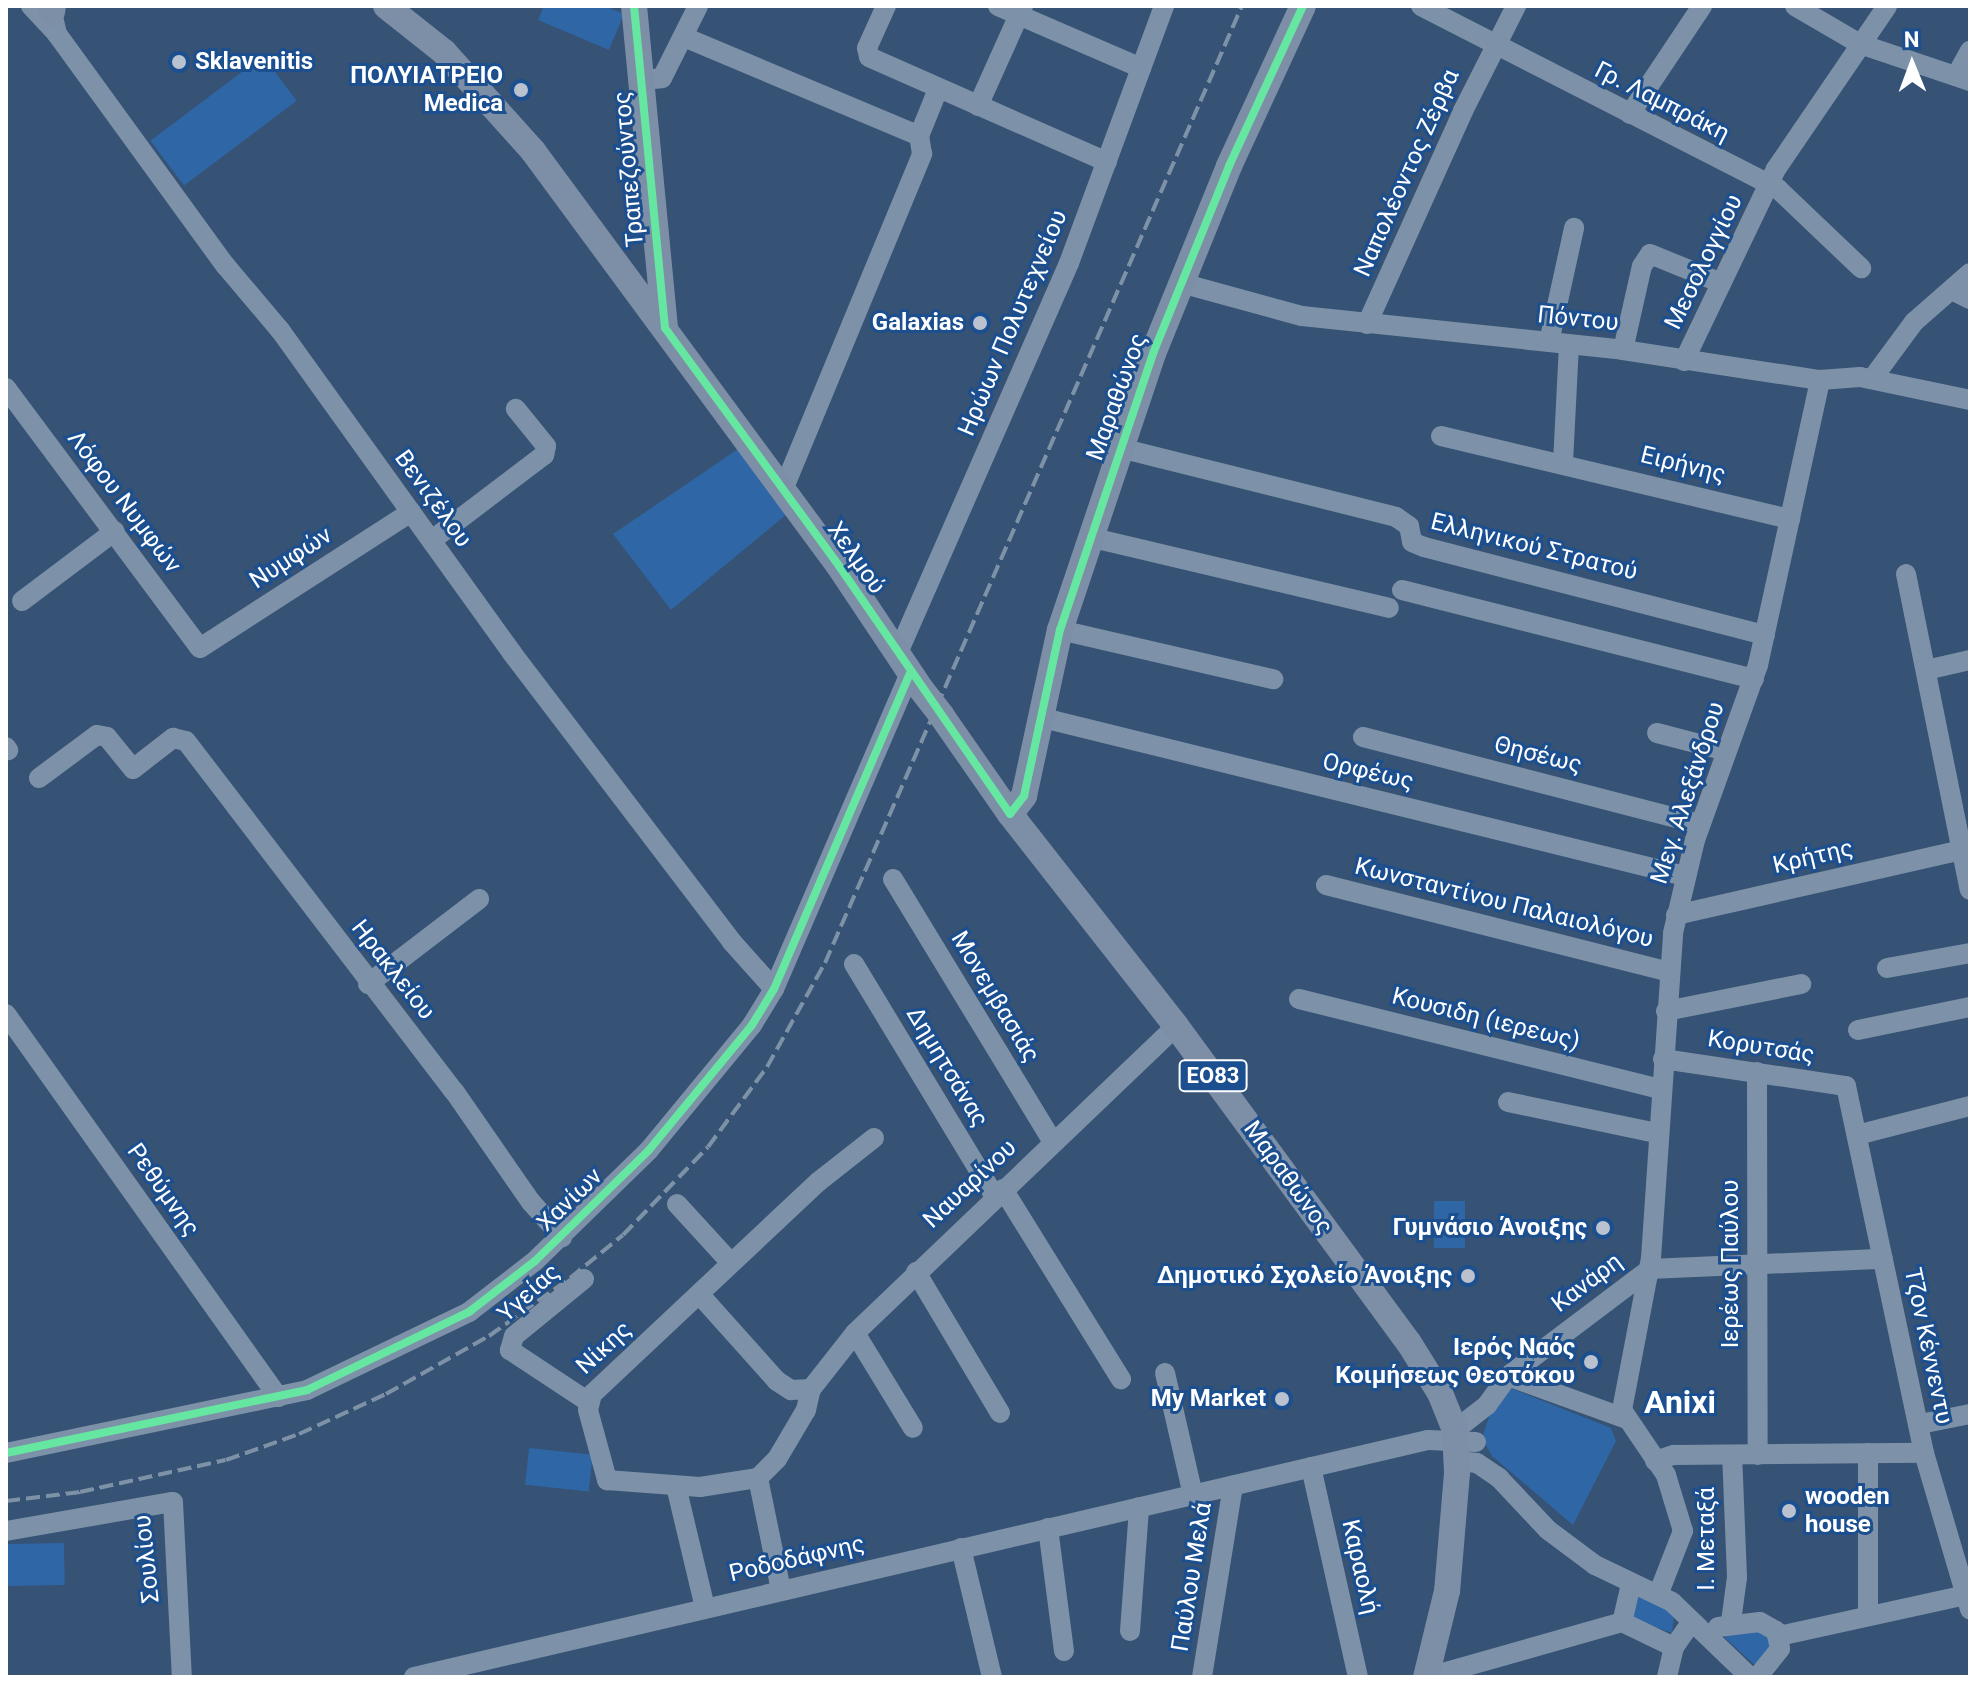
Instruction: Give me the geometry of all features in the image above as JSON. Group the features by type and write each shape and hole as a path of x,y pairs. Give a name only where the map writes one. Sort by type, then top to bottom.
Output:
{"main road":[{"name":"Τραπεζούντος","path":"634,6 665,328"},
{"name":"Μαραθώνος","path":"1303,6 1181,283 1120,448 1060,630 1024,796 1010,814 1176,1026 1409,1343 1461,1443"},
{"name":"Χελμού","path":"397,9 458,66 533,151 783,490 1010,814"},
{"path":"1427,1677 1447,1591 1461,1443"}],"street":[{"path":"641,80 662,78 698,6"},
{"path":"886,6 867,48 869,57 1107,162"},
{"path":"998,6 1021,10 1141,68"},
{"name":"Ηρώων Πολυτεχνείου","path":"909,672 1069,263 1164,6"},
{"name":"Γρ. Λαμπράκη","path":"1422,6 1770,185 1861,268"},
{"name":"Ναπολέοντος Ζέρβα","path":"1367,324 1494,44 1516,6"},
{"path":"1630,114 1702,6"},
{"path":"1795,6 1860,44 1963,79 1970,51"},
{"name":"Μεσολογγίου","path":"1684,361 1770,185 1887,6"},
{"path":"978,106 1021,10"},
{"name":"Βενιζέλου","path":"48,13 411,512 732,942 774,989"},
{"path":"684,37 919,136"},
{"path":"783,490 922,154 919,136 938,89"},
{"path":"1563,463 1559,343 1574,228"},
{"path":"1623,350 1642,266 1650,254 1721,283"},
{"path":"1872,379 1914,322 1961,294 1970,273"},
{"name":"Πόντου","path":"1181,283 1302,316 1623,350 1820,380 1872,379 1970,400"},
{"name":"Μεγ. Αλεξάνδρου","path":"1624,1418 1623,1398 1650,1269 1656,1133 1676,915 1700,824 1754,679 1820,380"},
{"name":"Λόφου Νυμφών","path":"6,388 200,648"},
{"path":"432,540 544,455 546,446 516,409"},
{"name":"Ειρήνης","path":"1441,436 1790,519"},
{"name":"Ελληνικού Στρατού","path":"1120,448 1396,517 1409,526 1412,542 1424,547 1765,635"},
{"name":"Νυμφών","path":"200,648 411,512"},
{"path":"22,601 115,531"},
{"path":"1089,537 1389,608"},
{"path":"1906,574 1970,890"},
{"path":"1402,590 1754,679"},
{"path":"1060,630 1273,679"},
{"path":"1926,670 1970,660"},
{"name":"Χανίων","path":"6,1453 278,1397 341,1375 469,1312 562,1237 699,1094 774,989 909,672"},
{"name":"Ορφέως","path":"1039,717 1685,876"},
{"path":"1657,733 1726,751"},
{"name":"Ηρακλείου","path":"39,778 97,735 107,737 133,769 180,737 368,984 454,1091 531,1202 562,1237"},
{"name":"Θησέως","path":"1363,737 1700,824"},
{"name":"Κρήτης","path":"1676,915 1962,850"},
{"name":"Μονεμβασιάς","path":"893,879 1053,1142"},
{"name":"Κωνσταντίνου Παλαιολόγου","path":"1326,885 1669,972"},
{"path":"368,984 479,899"},
{"path":"1887,968 1970,953"},
{"name":"Δημητσάνας","path":"854,964 1121,1379"},
{"path":"1666,1011 1801,984"},
{"name":"Κουσιδη (ιερεως)","path":"1299,999 1660,1089"},
{"path":"1858,1030 1970,1007"},
{"name":"Ρεθύμνης","path":"6,1014 278,1397"},
{"name":"Ναυαρίνου","path":"811,1389 855,1333 916,1272 1176,1026"},
{"name":"Κορυτσάς","path":"1663,1059 1757,1072 1848,1091"},
{"name":"Ιερέως Παύλου","path":"1757,1072 1755,1263 1758,1455"},
{"name":"Τζον Κέννεντυ","path":"1848,1091 1924,1453 1969,1599"},
{"path":"1508,1102 1656,1133"},
{"path":"1857,1135 1970,1106"},
{"name":"Νίκης","path":"758,1478 731,1485 676,1486 607,1480 596,1451 587,1401 731,1263 874,1138"},
{"path":"677,1204 731,1263"},
{"name":"Κανάρη","path":"1461,1443 1508,1376 1650,1269 1883,1259"},
{"path":"916,1272 1000,1413"},
{"name":"Υγείας","path":"584,1279 510,1344 514,1354 587,1401"},
{"path":"700,1295 777,1381 791,1390 811,1389 806,1410 785,1447 758,1478 781,1590"},
{"path":"855,1333 913,1428"},
{"path":"1165,1373 1193,1495"},
{"path":"1508,1376 1624,1418 1655,1461 1672,1491 1683,1537 1658,1595"},
{"path":"1920,1424 1970,1414"},
{"path":"1461,1443 1558,1538 1631,1584 1658,1595 1750,1677"},
{"name":"Ροδοδάφνης","path":"414,1677 1311,1467 1461,1443"},
{"path":"1868,1453 1868,1616"},
{"path":"1655,1461 1674,1455 1924,1453"},
{"name":"Ι. Μεταξά","path":"1731,1622 1737,1577 1732,1455"},
{"name":"Καραολή","path":"1311,1467 1358,1677"},
{"name":"Παύλου Μελά","path":"1202,1677 1233,1485"},
{"path":"676,1486 705,1608"},
{"name":"Σουλίου","path":"6,1531 173,1502 182,1677"},
{"path":"1130,1631 1139,1507"},
{"path":"1048,1528 1064,1651"},
{"path":"961,1548 992,1677"},
{"path":"1622,1622 1631,1584"},
{"path":"1779,1636 1868,1616 1969,1599"},
{"path":"1427,1677 1622,1622 1674,1647"},
{"path":"1707,1639 1731,1622 1766,1624 1779,1636"},
{"path":"1667,1677 1674,1647 1691,1623"},
{"path":"1757,1677 1777,1654 1779,1636"}],"shaded area":[{"path":"544,6 605,6 624,14 609,50 538,20"},
{"path":"263,56 297,101 184,186 150,141"},
{"path":"738,449 787,514 671,610 613,534"},
{"path":"1434,1201 1465,1201 1465,1248 1434,1248"},
{"path":"1510,1388 1611,1428 1616,1441 1573,1525 1492,1456 1482,1438 1491,1411"},
{"path":"529,1448 593,1455 589,1491 525,1485"},
{"path":"64,1543 65,1585 7,1586 6,1544"},
{"path":"1635,1594 1674,1614 1672,1633 1633,1619"},
{"path":"1766,1630 1774,1641 1758,1668 1725,1638 1726,1633"}],"railway":[{"path":"6,1501 80,1492 226,1460 299,1434 386,1394 489,1336 570,1278 623,1235 708,1147 767,1067 825,963 1242,6"}],"cycle path":[{"path":"634,6 665,328 839,566 1010,814 1024,796 1060,630 1154,351 1229,166 1303,6"},
{"path":"6,1453 307,1390 469,1312 535,1261 649,1150 752,1025 774,989 910,673"}],"place":[{"name":"Sklavenitis","path":"179,62"},
{"name":"ΠΟΛΥΙΑΤΡΕΙΟ Medica","path":"521,90"},
{"name":"Galaxias","path":"980,323"},
{"name":"Γυμνάσιο Άνοιξης","path":"1603,1228"},
{"name":"Δημοτικό Σχολείο Άνοιξης","path":"1468,1276"},
{"name":"Ιερός Ναός Κοιμήσεως Θεοτόκου","path":"1591,1362"},
{"name":"My Market","path":"1282,1399"},
{"name":"wooden house","path":"1789,1511"}],"district":[{"name":"Anixi","path":"1680,1402"}]}
